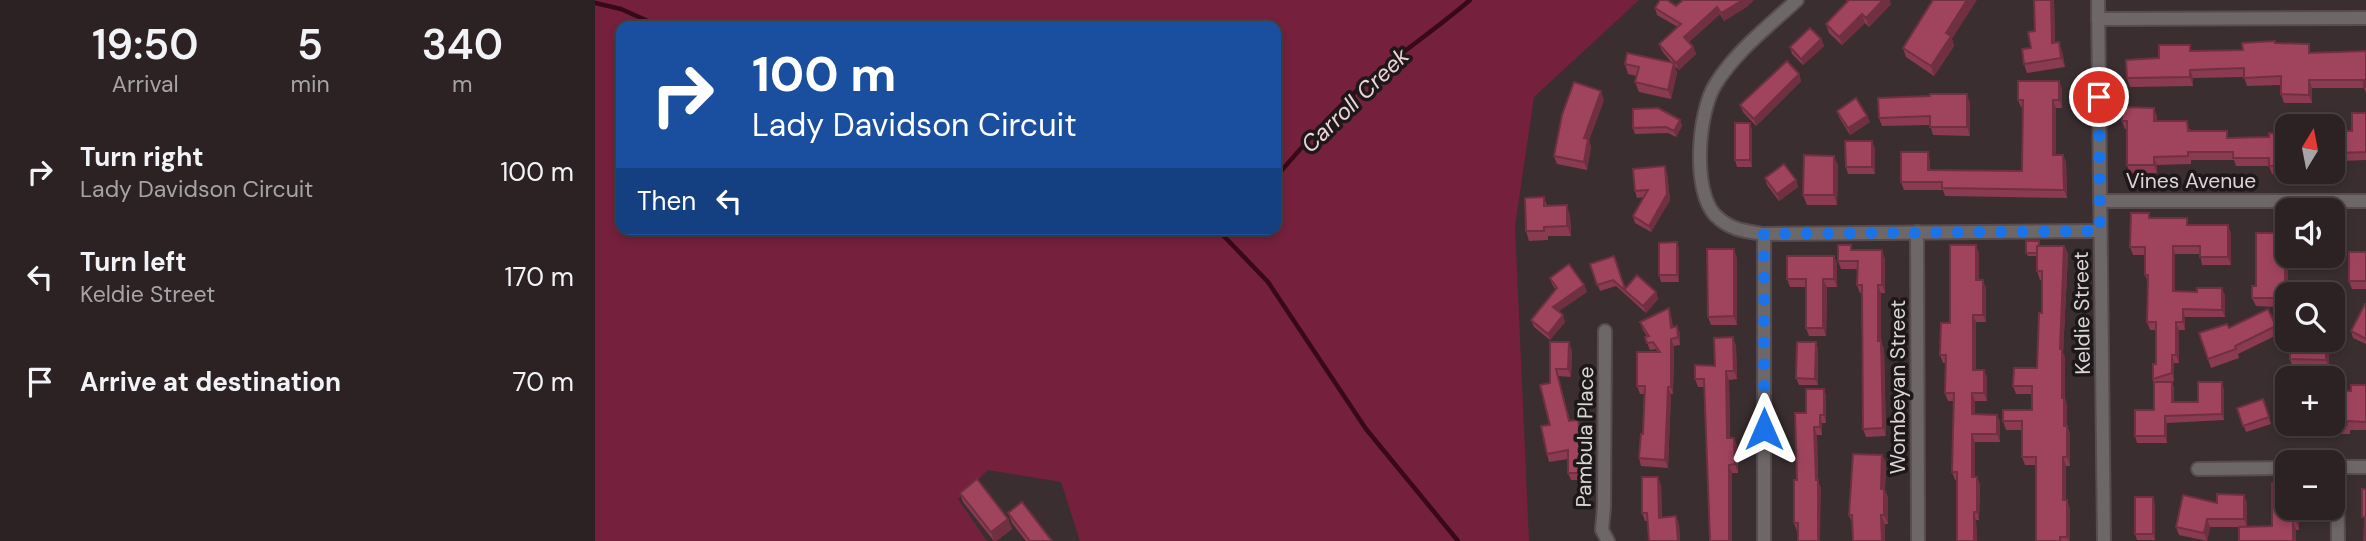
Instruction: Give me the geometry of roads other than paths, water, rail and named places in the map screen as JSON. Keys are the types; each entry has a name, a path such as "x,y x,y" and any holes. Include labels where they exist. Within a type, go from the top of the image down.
{"street":[{"path":"1797,0 1741,53 1714,87 1702,122 1704,194 1714,214 1734,230 1764,234 2100,231"},
{"name":"Keldie Street","path":"2098,0 2103,541"},
{"path":"2098,19 2366,18"},
{"name":"Vines Avenue","path":"2100,201 2366,201"},
{"name":"Wombeyan Street","path":"1917,232 1917,541"},
{"path":"1763,541 1764,234"},
{"name":"Pambula Place","path":"1605,331 1602,530 1608,541"},
{"path":"2345,467 2366,467"},
{"path":"2198,469 2275,468"},
{"path":"2337,520 2338,541"}],"waterway":[{"name":"Carroll Creek","path":"1281,171 1324,123 1363,85 1470,0"},
{"name":"Carroll Creek","path":"595,3 621,9 648,21"},
{"path":"1223,235 1268,282 1366,429 1458,541"}]}
